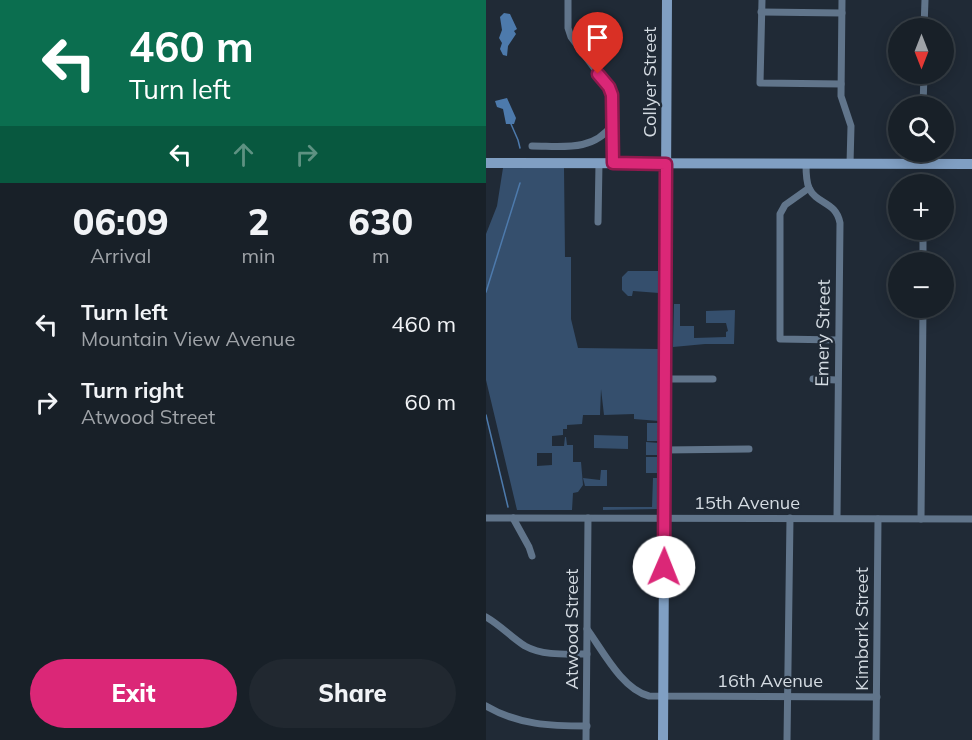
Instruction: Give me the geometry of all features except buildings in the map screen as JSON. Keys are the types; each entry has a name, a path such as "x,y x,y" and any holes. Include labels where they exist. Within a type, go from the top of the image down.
{"street":[{"path":"568,0 568,28 571,37 609,87 612,95 613,163"},
{"name":"Collyer Street","path":"663,740 667,0"},
{"path":"762,0 760,83 841,84"},
{"path":"842,0 841,96 851,126 850,164"},
{"path":"924,18 925,0"},
{"path":"761,12 842,13"},
{"path":"532,146 589,144 607,133 612,125"},
{"path":"486,163 972,164"},
{"path":"598,222 599,163"},
{"path":"806,164 809,188 785,205 780,214 780,339 837,340"},
{"name":"Emery Street","path":"809,188 818,199 834,209 840,223 837,340 837,518"},
{"path":"921,519 923,318"},
{"path":"665,379 713,379"},
{"path":"813,380 837,380"},
{"path":"665,450 749,449"},
{"name":"15th Avenue","path":"486,518 972,519"},
{"path":"513,518 532,556"},
{"name":"Atwood Street","path":"586,740 588,518"},
{"path":"787,740 790,518"},
{"name":"Kimbark Street","path":"876,740 878,519"},
{"path":"486,616 525,645 536,650 587,654"},
{"name":"16th Avenue","path":"587,629 632,688 649,696 877,697"},
{"path":"486,706 513,719 531,724 587,726"}],"shaded area":[{"path":"504,13 510,14 517,29 508,46 507,56 503,55 500,49 502,43 499,38 502,30 500,17"},
{"path":"507,98 516,118 514,124 506,124 503,109 497,107 495,101"},
{"path":"503,168 564,168 565,257 571,257 571,319 578,348 659,349 659,421 634,419 634,414 604,415 601,389 600,415 583,415 582,424 567,425 567,429 563,429 563,435 552,436 552,446 564,446 566,437 567,445 573,445 573,462 581,462 583,485 578,492 573,493 572,510 517,510 486,380 486,234 497,206","holes":["537,453 552,453 552,465 537,466"]},
{"path":"628,271 659,271 659,293 633,291 632,296 628,296 622,290 622,277"},
{"path":"674,304 680,304 680,326 694,326 694,338 726,337 728,331 726,323 706,323 706,311 735,310 734,344 673,347"},
{"path":"647,423 659,423 659,441 647,441"},
{"path":"594,435 628,436 628,449 594,448"},
{"path":"646,442 659,443 659,455 646,455"},
{"path":"646,457 658,457 658,473 646,473"},
{"path":"601,470 607,470 607,486 585,486 583,478 600,480"},
{"path":"653,478 659,478 658,509 603,510 603,507 652,507"}],"waterway":[{"path":"511,124 520,148"},
{"path":"486,292 520,183"},
{"path":"486,415 508,507"}],"route":[{"path":"598,74 609,87 612,95 613,163 666,164 664,567"}]}
